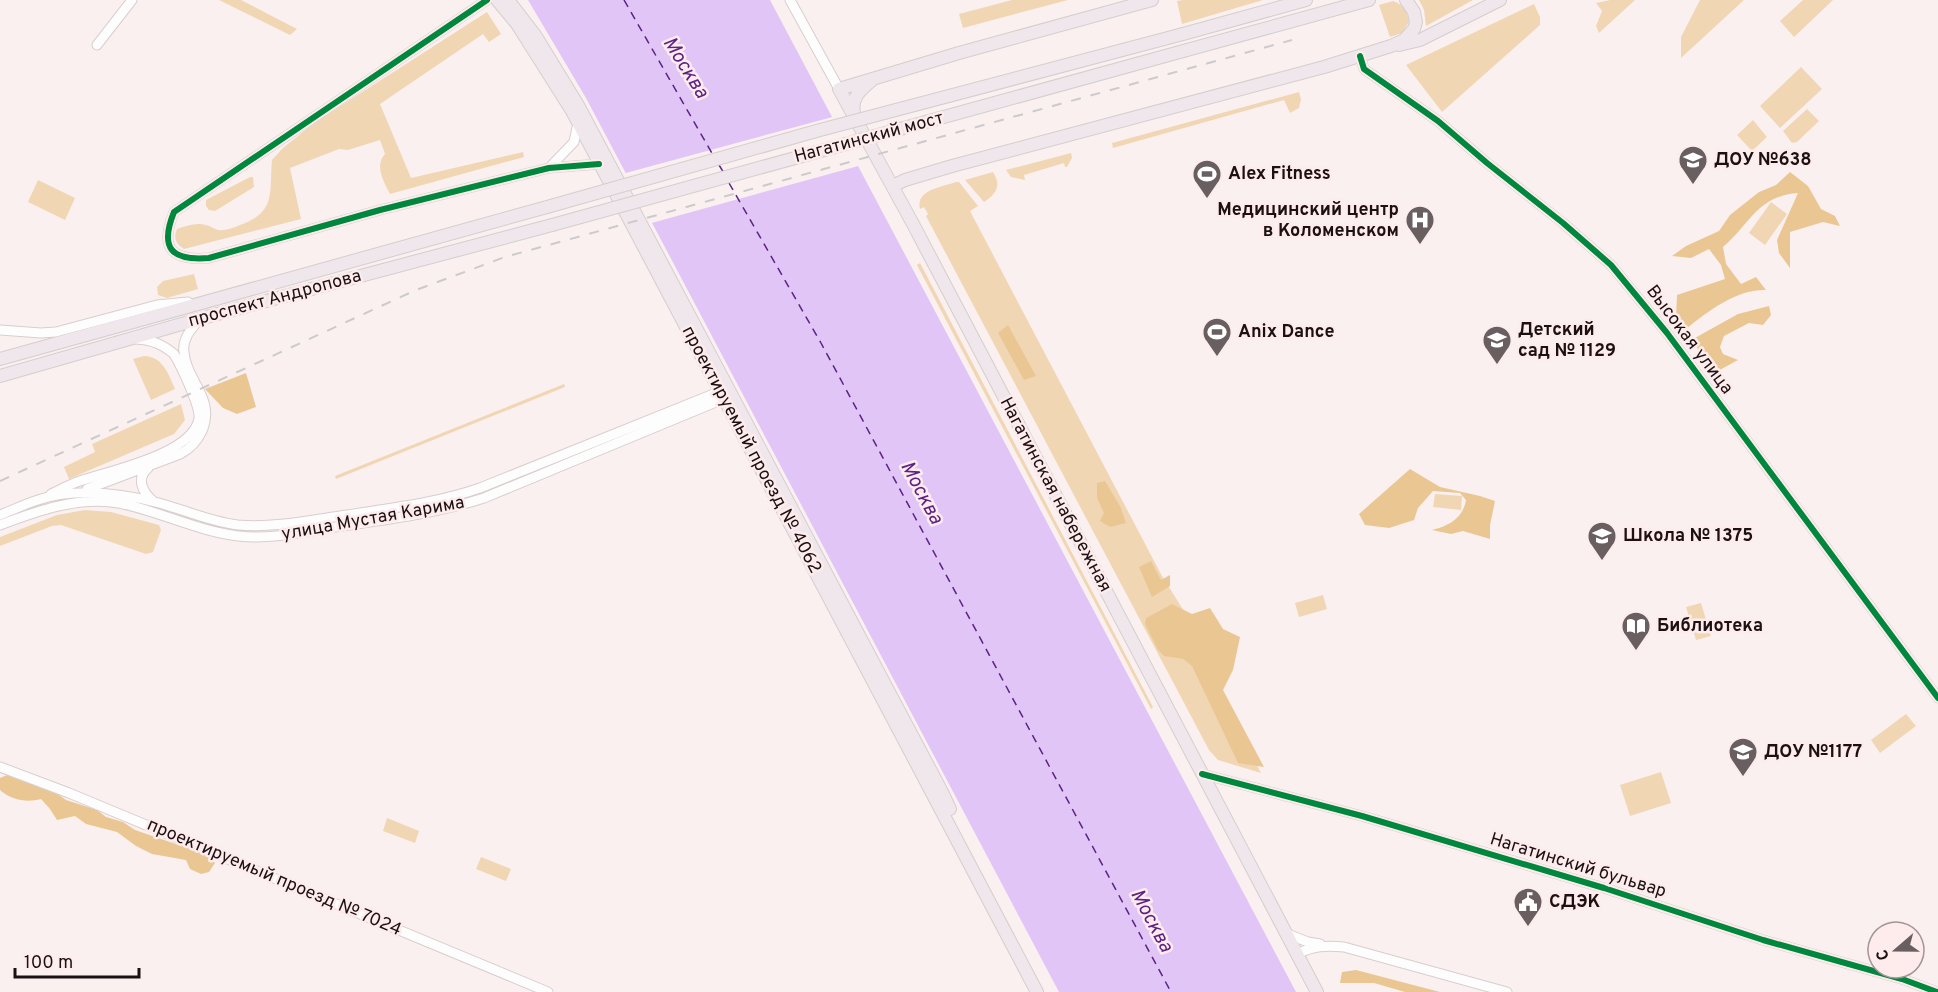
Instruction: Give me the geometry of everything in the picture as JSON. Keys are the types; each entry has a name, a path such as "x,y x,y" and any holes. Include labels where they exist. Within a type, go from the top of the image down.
{"main road":[{"name":"проектируемый проезд № 4062","path":"497,0 539,56 726,393 942,792 992,908 1037,992"},
{"name":"проектируемый проезд № 4062","path":"508,0 524,19 574,98 726,393"},
{"path":"839,89 958,53 1152,0"},
{"name":"Нагатинский мост","path":"548,207 820,130 1306,0"},
{"name":"Нагатинский мост","path":"552,225 1369,0"},
{"path":"1391,46 1404,40 1414,29 1416,22 1414,12 1406,0"},
{"path":"893,186 905,180 979,158 1087,131 1391,46 1420,40 1500,0"},
{"path":"855,117 853,106 855,97 873,79"},
{"name":"Нагатинская набережная","path":"839,89 893,186 1317,992"},
{"name":"проспект Андропова","path":"0,359 548,207"},
{"name":"проспект Андропова","path":"0,376 131,338 552,225"}],"street":[{"path":"97,45 132,0"},
{"path":"487,0 174,212 168,238 170,247 179,257 193,260 209,258 380,210 549,168 599,164"},
{"name":"Нагатинская набережная","path":"790,0 839,89"},
{"name":"Высокая улица","path":"1360,56 1364,69 1438,121 1611,265 1667,333 1938,698"},
{"path":"549,168 574,142 578,123"},
{"path":"0,330 56,332 157,305 220,299"},
{"path":"40,499 105,488 189,449 202,429 206,413 183,351 187,334 199,320"},
{"path":"0,515 80,481 113,472 179,445 192,433 199,418 199,411 174,354 151,340 131,338"},
{"name":"улица Мустая Карима","path":"0,525 35,512 82,503 116,503 208,529 251,537 294,534 424,513 484,498 726,393"},
{"name":"улица Мустая Карима","path":"105,488 226,523 261,526 423,503 480,488 726,393"},
{"path":"152,465 142,474 141,483 147,496 158,503"},
{"path":"105,488 113,472"},
{"path":"105,488 116,503"},
{"path":"35,512 72,494"},
{"name":"проектируемый проезд № 7024","path":"0,767 69,793 548,992"},
{"name":"Нагатинский бульвар","path":"1202,774 1362,816 1604,888 1763,940 1902,979 1937,992"},
{"path":"1210,791 1233,782"},
{"path":"1285,933 1308,942 1355,950 1507,992"},
{"path":"1297,954 1326,945"}],"shaded area":[{"path":"219,0 241,0 297,29 290,35"},
{"path":"1012,0 1068,0 963,28 959,14"},
{"path":"1263,0 1182,24 1177,1"},
{"path":"1419,0 1473,0 1426,26 1424,10"},
{"path":"1610,0 1635,0 1599,33 1596,26 1602,11 1596,3"},
{"path":"1700,0 1744,0 1681,58 1681,37"},
{"path":"1803,0 1833,0 1794,37 1780,21"},
{"path":"1393,1 1404,9 1409,22 1402,33 1390,37 1379,5"},
{"path":"1534,4 1540,17 1540,25 1442,112 1406,65"},
{"path":"487,12 501,34 489,42 483,34 380,104 411,178 523,152 524,157 390,194 380,169 385,154 380,140 348,150 339,149 290,168 301,219 184,249 177,243 175,235 177,229 189,225 205,225 218,230 226,230 252,220 266,207 269,200 272,160 283,148 314,123"},
{"path":"1801,67 1822,89 1780,128 1760,106"},
{"path":"1299,92 1301,99 1299,108 1290,113 1284,100 1113,148 1112,143"},
{"path":"1807,109 1819,121 1797,142 1792,143 1783,131"},
{"path":"1753,120 1767,137 1752,151 1737,135"},
{"path":"1071,153 1072,158 1067,167 1064,163 1024,175 1025,180 1011,177 1006,170"},
{"path":"993,172 997,186 992,196 984,202 965,180"},
{"path":"1790,172 1808,186 1821,209 1835,216 1840,226 1823,222 1790,232 1790,268 1779,253 1777,240 1798,193 1773,199 1756,212 1723,247 1726,264 1741,284 1756,277 1766,290 1744,293 1723,302 1686,329 1681,329 1676,318 1677,295 1725,279 1721,265 1709,249 1691,258 1672,256 1686,246 1719,231 1730,215 1759,192 1776,185"},
{"path":"253,177 254,187 215,211 209,210 206,206 206,200"},
{"path":"38,180 75,198 65,220 28,202"},
{"path":"959,182 978,206 970,211 1162,576 1204,643 1204,665 1261,773 1218,760 1209,750 926,216 928,214 924,207 920,209 922,197 926,193"},
{"path":"1771,202 1787,214 1765,245 1749,233"},
{"path":"920,263 1153,707 1151,709 917,265"},
{"path":"194,274 198,289 167,298 158,295 157,287 163,281"},
{"path":"1769,306 1771,315 1763,325 1749,323 1724,336 1720,347 1723,354 1738,360 1716,372 1693,339 1738,314"},
{"path":"1008,325 1036,376 1024,380 998,333"},
{"path":"144,356 156,359 160,363 175,389 151,400 133,359"},
{"path":"246,373 256,407 237,414 223,408 205,389"},
{"path":"564,384 565,387 336,479 335,476"},
{"path":"181,404 185,420 174,434 69,479 64,467 95,452 92,444"},
{"path":"1410,469 1440,487 1495,501 1490,525 1490,539 1463,531 1451,534 1432,530 1454,520 1462,512 1466,500 1460,493 1433,491 1418,508 1414,520 1389,528 1365,525 1359,514"},
{"path":"1105,481 1121,508 1126,523 1110,527 1100,521 1104,513 1097,498 1097,483"},
{"path":"1435,494 1462,496 1461,510 1433,507"},
{"path":"85,510 111,512 159,525 161,530 153,552 146,554 61,525 52,526 0,546 0,537 57,515"},
{"path":"1151,561 1161,580 1170,575 1170,586 1152,597 1139,567"},
{"path":"1323,595 1327,609 1299,617 1295,603"},
{"path":"1701,603 1711,636 1696,640 1686,607"},
{"path":"1172,604 1192,614 1210,608 1223,629 1240,637 1233,670 1223,690 1264,767 1238,763 1192,666 1183,659 1164,656 1158,650 1145,624 1146,618"},
{"path":"1906,714 1916,726 1880,753 1871,740"},
{"path":"1661,772 1671,803 1630,816 1620,785"},
{"path":"7,775 55,792 66,800 97,810 106,817 123,822 135,830 208,855 215,863 209,872 201,874 190,869 186,860 152,854 117,832 86,824 75,816 57,820 41,799 19,800 0,790 0,778"},
{"path":"387,818 419,831 415,843 383,831"},
{"path":"481,857 511,869 506,881 476,869"},
{"path":"1356,970 1440,992 1405,992 1374,983 1340,983 1342,972"}],"water":[{"name":"Москва","path":"528,0 770,0 1296,992 1059,992 586,98"}],"pier":[{"path":"836,116 862,165 648,224 622,174"}],"ferry route":[{"path":"624,0 713,155"},
{"path":"719,165 724,173"},
{"path":"729,183 821,343 1171,992"}],"railway":[{"path":"0,481 416,290 505,257 1292,40"}],"cycle path":[{"path":"487,0 174,212 168,235 172,250 186,257 209,258 380,210 549,168 599,164"},
{"path":"1360,56 1364,69 1438,121 1611,265 1667,333 1938,698"},
{"path":"1202,774 1362,816 1604,888 1763,940 1902,979 1937,992"}],"place":[{"name":"ДОУ №638","path":"1693,186"},
{"name":"Alex Fitness","path":"1207,200"},
{"name":"Медицинский центр в Коломенском","path":"1420,246"},
{"name":"Anix Dance","path":"1217,358"},
{"name":"Детский сад № 1129","path":"1497,366"},
{"name":"Школа № 1375","path":"1602,562"},
{"name":"Библиотека","path":"1636,652"},
{"name":"ДОУ №1177","path":"1743,778"},
{"name":"СДЭК","path":"1528,928"}]}
